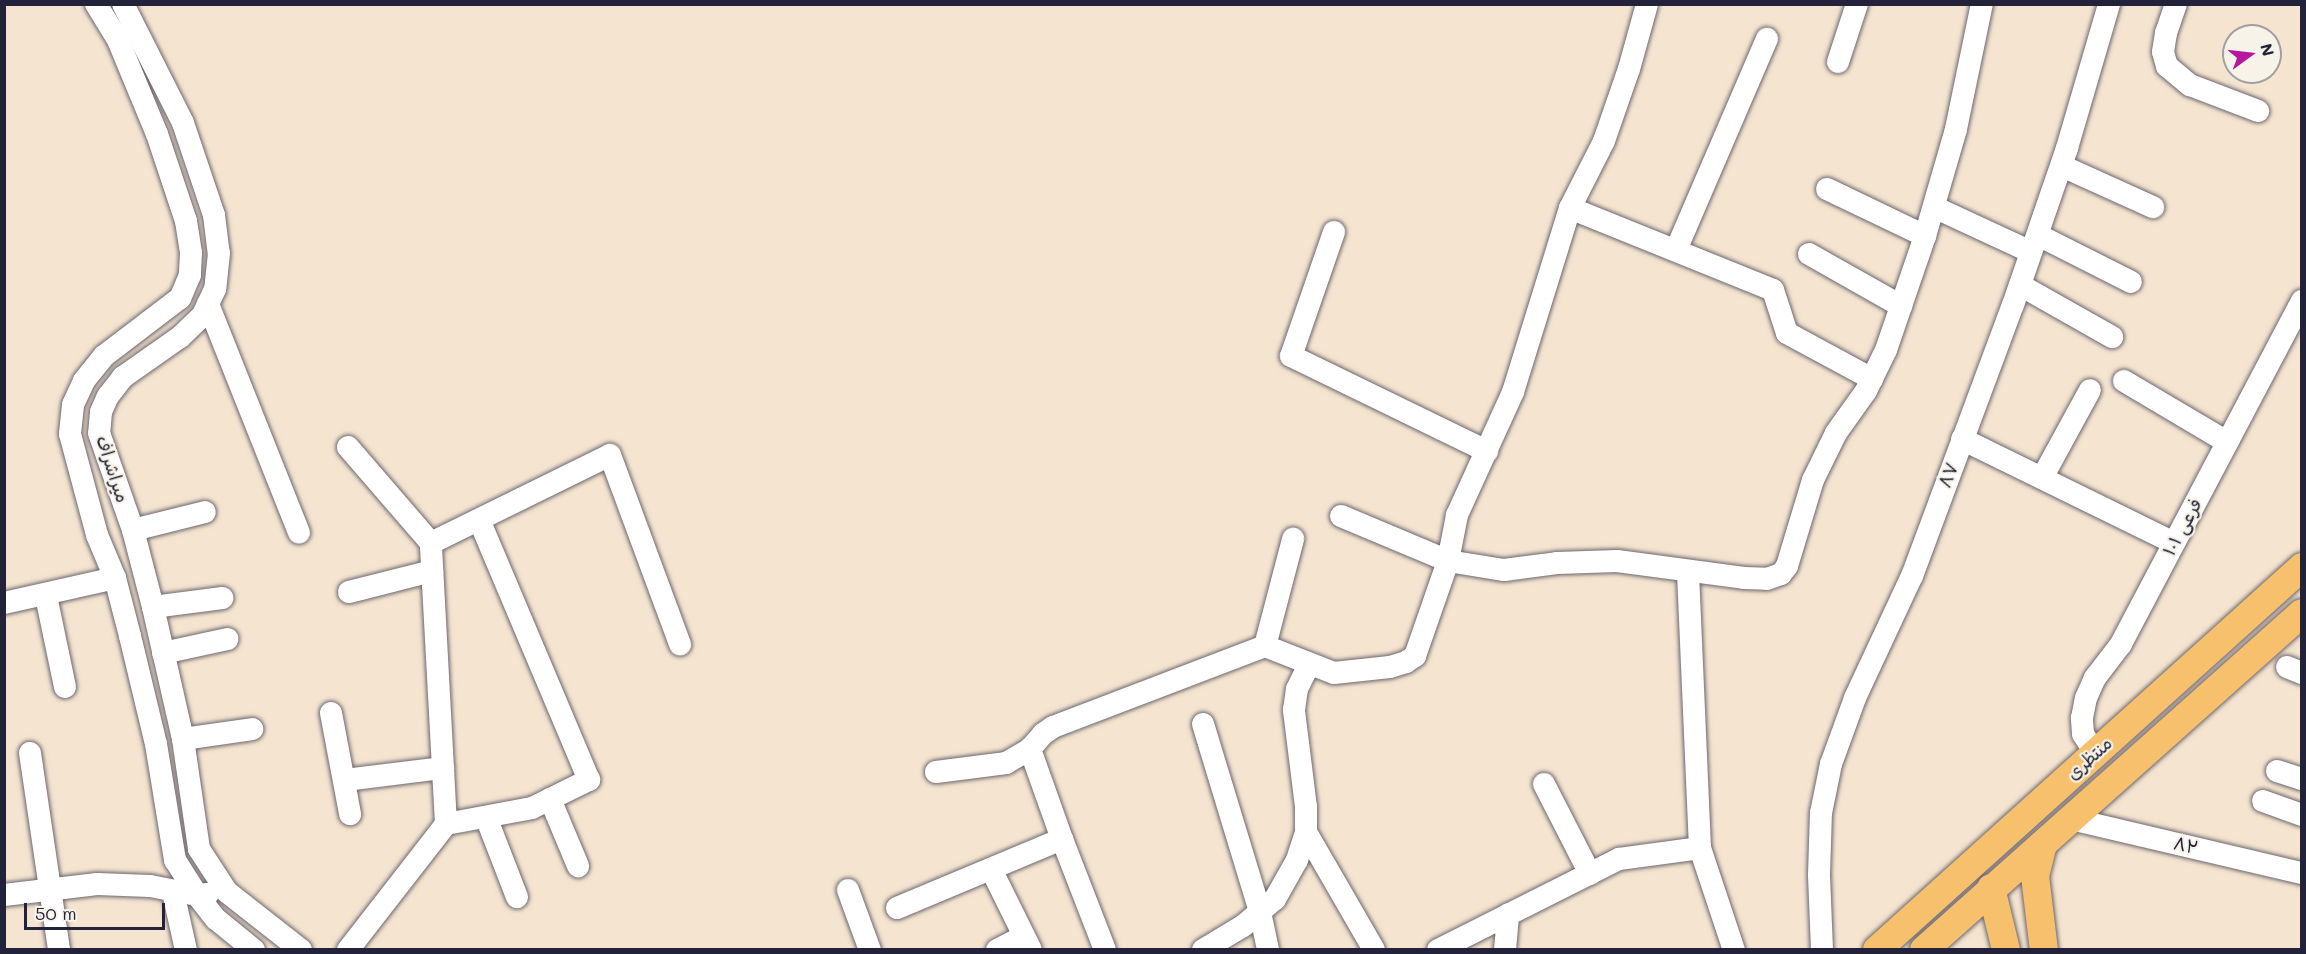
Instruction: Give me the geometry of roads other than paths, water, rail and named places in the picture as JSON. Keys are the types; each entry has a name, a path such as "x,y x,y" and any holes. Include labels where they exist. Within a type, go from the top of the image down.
{"main road":[{"name":"منتظری","path":"1877,950 2301,567"},
{"name":"منتظری","path":"1924,950 2301,612"},
{"path":"2043,844 2035,876 2044,950"},
{"path":"1991,888 2006,950"}],"street":[{"name":"میراشراف","path":"96,4 118,40 156,134 186,221 191,253 190,275 180,298 104,356 84,381 73,405 70,434 97,535 115,578 130,636 156,744 175,860 197,895 225,928 254,950"},
{"name":"میراشراف","path":"123,4 183,123 214,215 219,253 215,289 203,315 180,337 123,376 108,396 101,412 99,433 133,530 153,607 183,740 199,849 227,892 301,950"},
{"path":"936,772 1006,763 1030,749 1043,734 1053,727 1265,646 1334,673 1406,662 1415,656 1448,561 1457,515 1513,392 1570,208 1604,141 1629,69 1647,4"},
{"path":"1839,62 1857,4"},
{"path":"1341,516 1448,561 1504,570 1557,563 1617,561 1744,578 1767,579 1781,574 1787,566 1814,480 1836,433 1872,379 1886,350 1926,236 1956,129 1982,4"},
{"name":"۸۷","path":"1822,950 1819,874 1821,813 1831,764 1855,698 1912,576 2035,244 2062,166 2109,4"},
{"path":"2176,4 2166,33 2163,52 2167,66 2190,85 2258,111"},
{"path":"1676,250 1767,39"},
{"path":"2062,166 2153,207"},
{"path":"1827,189 1926,236"},
{"path":"1934,207 2131,282"},
{"path":"1570,208 1773,290 1786,333 1872,379"},
{"path":"1334,232 1291,356 1486,451"},
{"path":"1809,254 1901,306"},
{"path":"2020,285 2112,337"},
{"name":"فرعی ۱۰۱","path":"2095,753 2083,734 2082,718 2085,698 2095,678 2121,644 2301,301"},
{"path":"208,304 299,533"},
{"path":"2124,381 2227,442"},
{"path":"2042,478 2090,390"},
{"path":"1962,439 2174,543"},
{"path":"348,447 431,543 446,824 348,950"},
{"path":"431,543 610,455 680,644"},
{"path":"133,530 205,512"},
{"path":"446,824 532,808 589,780 479,520"},
{"path":"1265,646 1293,539"},
{"path":"349,592 432,571"},
{"path":"1688,571 1700,848 1734,950"},
{"path":"4,603 46,596 115,578"},
{"path":"46,596 65,687"},
{"path":"153,607 222,598"},
{"path":"130,636 158,630"},
{"path":"163,653 228,639"},
{"path":"1203,950 1243,926 1275,898 1297,860 1306,832 1306,807 1294,710 1297,689 1309,664"},
{"path":"331,713 350,814"},
{"path":"1203,724 1260,912 1268,950"},
{"path":"183,740 252,729"},
{"path":"1030,749 1105,950"},
{"path":"30,753 59,950"},
{"path":"345,780 443,768"},
{"path":"2277,771 2301,779"},
{"path":"1544,784 1590,874"},
{"path":"550,799 578,866"},
{"path":"2263,801 2301,815"},
{"path":"486,817 517,897"},
{"name":"۸۲","path":"2071,819 2301,873"},
{"path":"1306,832 1374,950"},
{"path":"897,908 1062,839"},
{"path":"1438,950 1619,859 1700,848"},
{"path":"991,869 1027,943 997,950"},
{"path":"4,895 97,884 150,886 197,895 227,892"},
{"path":"848,890 870,950"},
{"path":"173,892 186,950"},
{"path":"1505,950 1508,914"}]}
